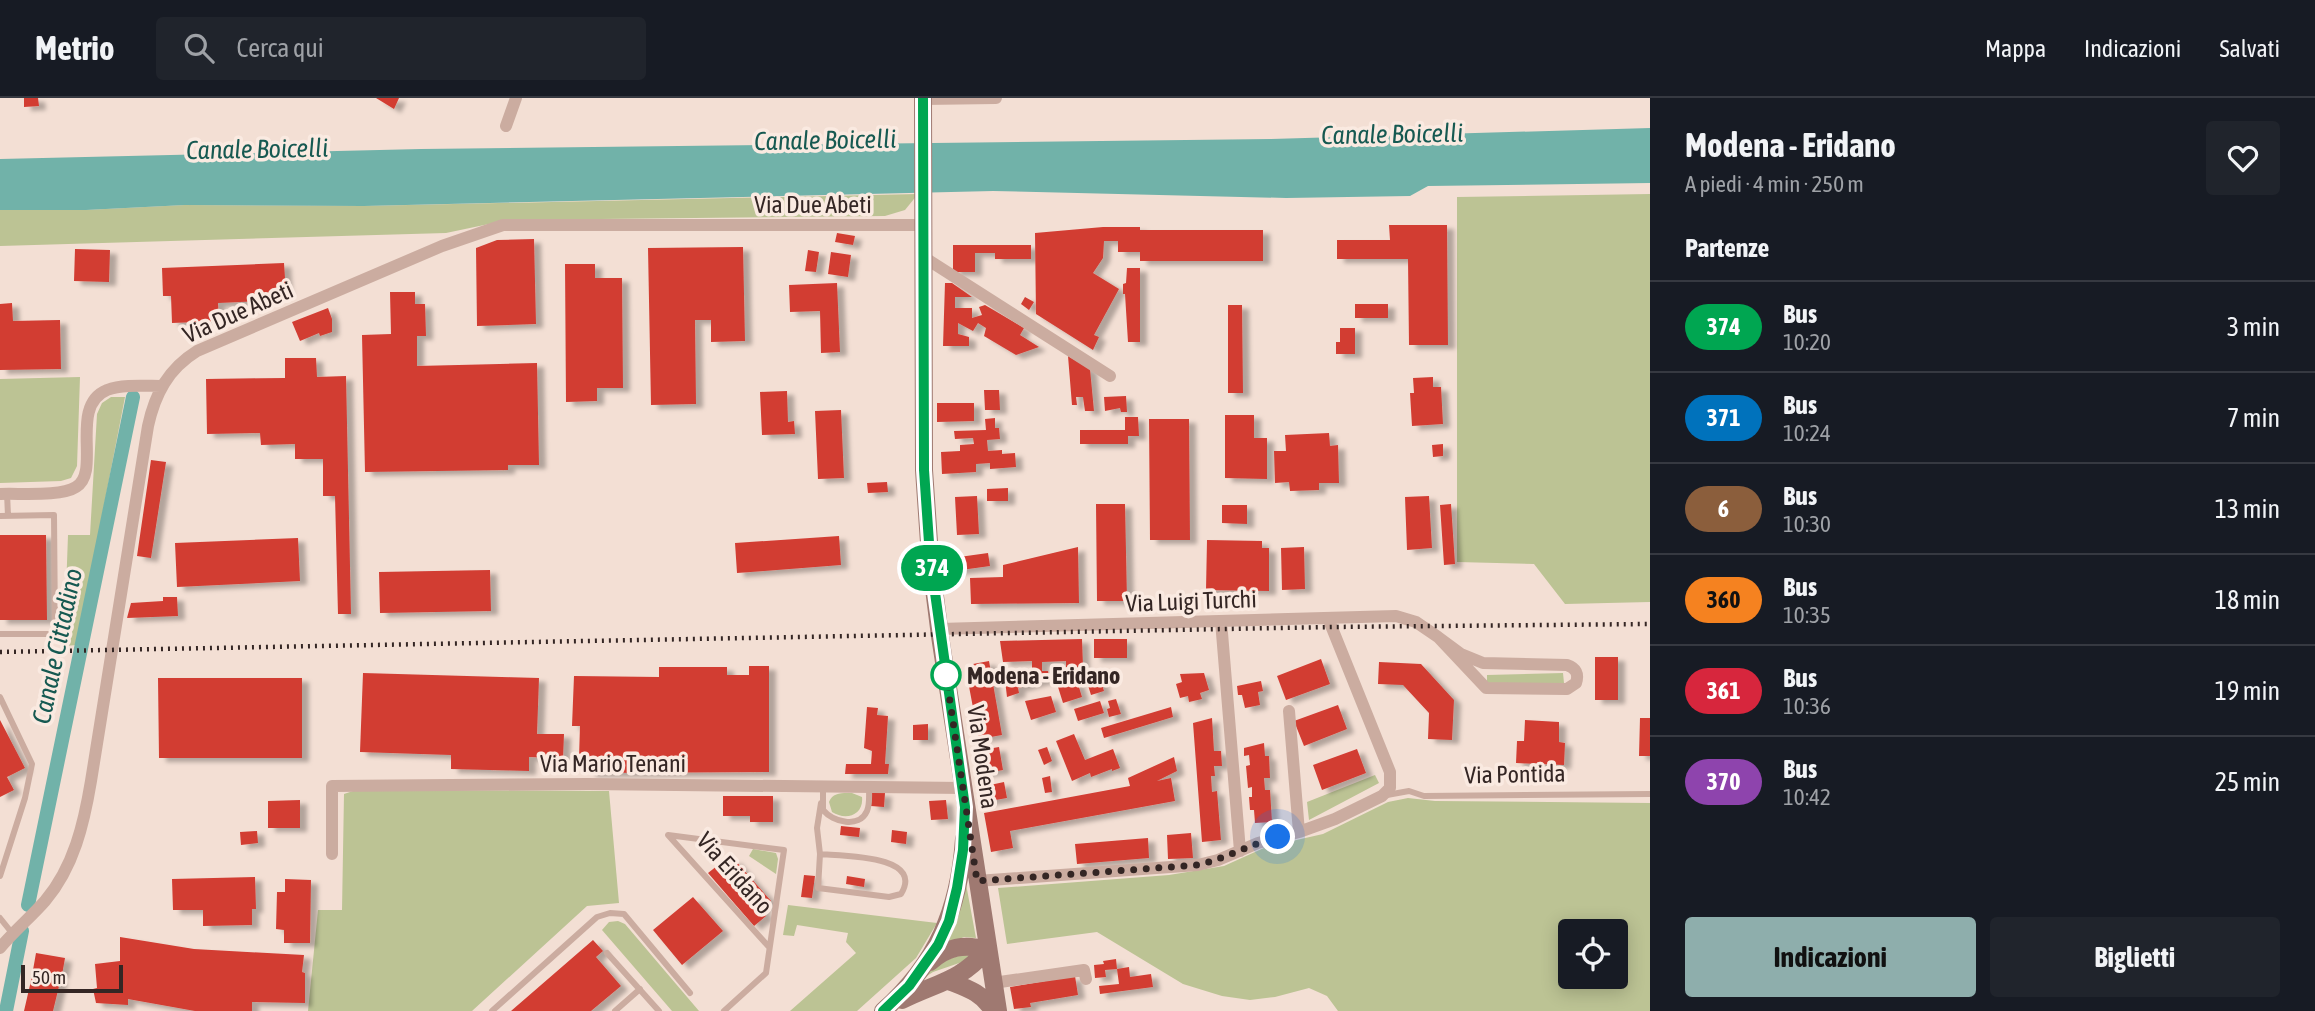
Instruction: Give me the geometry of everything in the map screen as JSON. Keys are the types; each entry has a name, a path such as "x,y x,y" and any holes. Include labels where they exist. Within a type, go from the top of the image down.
{"main road":[{"name":"Via Modena","path":"923,99 924,470 930,557 996,1011"},
{"path":"924,968 949,921 957,888 965,807"},
{"path":"956,946 987,950 975,964 949,981 931,985 885,1009 942,952 956,946"},
{"path":"949,981 971,989 988,1001 996,1011"}],"street":[{"path":"506,126 516,98"},
{"path":"923,99 996,98"},
{"name":"Via Due Abeti","path":"0,948 46,900 60,880 81,830 148,426 162,386 175,366 197,351 442,246 503,225 925,226"},
{"path":"925,258 1110,376"},
{"path":"3,494 61,491 76,487 81,483 85,471 88,413 93,401 111,389 162,386"},
{"path":"1328,618 1387,762 1390,788 1381,796"},
{"name":"Via Luigi Turchi","path":"940,629 1408,618 1438,637 1461,654 1483,663 1567,665 1576,671 1578,677 1576,683 1567,689 1486,688 1438,637"},
{"path":"1221,621 1240,851"},
{"path":"1289,711 1299,832"},
{"name":"Via Mario Tenani","path":"332,854 332,786 588,784 963,788"},
{"name":"Via Pontida","path":"977,881 1198,865 1258,842 1299,832 1335,819 1381,796"},
{"path":"993,983 1084,970 1086,979"}],"lane":[{"path":"0,634 55,634 54,515 4,516 3,494"},
{"path":"0,697 32,764 0,876"},
{"path":"820,854 888,862 901,869 904,889 901,894 889,897 818,888 820,854 817,828 823,786"},
{"path":"821,803 831,819 856,821 868,808 869,787"},
{"name":"Via Pontida","path":"1381,796 1409,791 1424,796 1650,794"},
{"name":"Via Eridano","path":"724,1011 766,973 784,850 668,835 769,947"},
{"path":"492,1011 597,917 610,912 624,914 690,993"},
{"path":"0,918 12,933"},
{"path":"607,953 659,1011"},
{"path":"615,1011 640,989"}],"green space":[{"path":"918,194 905,210 885,216 508,220 446,233 0,246 0,210 86,210 185,205 364,206"},
{"path":"1650,194 1650,602 1565,604 1534,564 1457,562 1457,197"},
{"path":"80,377 77,466 71,478 61,481 0,483 0,379"},
{"path":"111,397 125,397 77,645 64,646 68,535 90,535 97,414 102,403"},
{"path":"1563,673 1564,683 1487,685 1487,675"},
{"path":"1375,775 1379,783 1309,820 1307,802"},
{"path":"356,790 609,791 619,903 587,906 472,1011 308,1011 318,910 342,910 344,794"},
{"path":"852,793 862,797 857,812 843,816 832,812 829,802 833,796"},
{"path":"1408,798 1435,801 1650,803 1650,1011 1338,1011 1327,996 1309,988 1250,1000 1222,996 1183,984 1097,932 1007,944 998,888 1169,875 1224,866 1266,847 1323,834 1388,802"},
{"path":"753,849 776,853 776,874 749,856"},
{"path":"964,873 976,938 964,937 945,944"},
{"path":"788,905 937,923 916,958 857,1011 790,1011 856,953 846,942 848,933 797,925 794,936 783,935"},
{"path":"618,921 625,924 699,1011 672,1011 602,930 609,922"},
{"path":"965,954 968,960 933,972 919,981 940,964"}],"water":[{"path":"1650,128 1650,183 1428,186 1410,196 1286,198 993,191 364,206 185,205 86,210 0,210 0,159 421,149 1271,139"}],"building":[{"path":"24,98 38,98 39,106 24,107"},
{"path":"376,98 399,98 394,109"},
{"path":"1389,225 1447,225 1448,345 1409,345 1408,259 1337,259 1337,240 1390,240"},
{"path":"1103,227 1140,227 1140,230 1263,230 1263,261 1140,261 1140,252 1118,252 1118,241 1104,241 1103,258 1093,273 1119,289 1094,335 1099,337 1093,350 1036,314 1035,233"},
{"path":"837,233 855,236 853,245 835,242"},
{"path":"534,239 536,324 477,326 476,248 497,240"},
{"path":"953,245 1031,245 1031,259 995,259 995,253 975,253 975,272 953,272"},
{"path":"743,247 745,341 711,342 711,320 695,320 696,404 651,405 648,248"},
{"path":"75,249 110,250 109,282 74,281"},
{"path":"808,250 819,252 816,272 805,271"},
{"path":"831,252 851,255 848,277 828,274"},
{"path":"284,263 286,293 261,294 261,301 218,303 219,321 172,323 171,296 163,296 162,268"},
{"path":"565,264 595,264 595,278 622,278 623,388 597,388 597,401 566,402"},
{"path":"1127,268 1140,268 1140,342 1128,342 1123,294"},
{"path":"837,283 840,352 821,353 820,311 790,312 789,285"},
{"path":"945,283 952,283 972,297 955,297 955,308 972,308 972,318 982,315 979,307 985,305 1024,328 1020,335 1039,347 1016,355 984,336 986,328 978,323 973,331 958,323 958,334 969,337 969,346 943,346"},
{"path":"390,292 415,292 415,304 425,304 426,336 417,336 417,366 537,363 539,465 508,465 508,470 365,472 362,335 391,334"},
{"path":"1025,297 1034,302 1029,310 1021,304"},
{"path":"12,303 13,321 60,320 61,369 0,370 0,304"},
{"path":"1355,304 1388,304 1388,318 1355,318"},
{"path":"1228,305 1242,305 1243,393 1228,393"},
{"path":"328,308 332,319 332,332 320,336 319,333 300,341 292,322"},
{"path":"1340,328 1355,328 1355,354 1336,354 1336,342 1340,342"},
{"path":"1068,356 1090,369 1094,411 1085,411 1083,397 1076,397 1077,405 1072,405"},
{"path":"285,358 316,358 317,377 346,376 351,614 338,614 335,496 323,496 323,459 295,459 295,444 261,445 260,433 207,434 206,379 285,378"},
{"path":"1433,377 1433,387 1441,387 1443,424 1412,426 1410,393 1414,393 1413,378"},
{"path":"984,390 999,390 1000,410 985,410"},
{"path":"787,391 788,422 794,421 795,434 762,435 760,392"},
{"path":"1126,396 1127,412 1121,412 1120,408 1105,411 1104,397"},
{"path":"937,403 974,403 974,421 937,422"},
{"path":"841,410 844,478 818,479 815,411"},
{"path":"1225,415 1254,415 1254,438 1267,438 1267,479 1225,478"},
{"path":"1125,417 1138,417 1139,436 1128,436 1128,444 1080,444 1080,430 1125,430"},
{"path":"995,418 995,428 999,428 1000,439 987,440 988,451 1015,453 1016,467 990,469 990,463 976,464 976,472 942,474 941,452 960,451 960,445 974,444 973,438 955,439 954,431 986,430 985,419"},
{"path":"1149,419 1189,419 1190,540 1150,540"},
{"path":"1329,433 1330,446 1338,445 1339,483 1319,483 1319,490 1290,491 1289,482 1275,483 1274,451 1286,451 1285,435"},
{"path":"1443,444 1443,456 1433,457 1432,445"},
{"path":"151,460 166,462 151,558 137,556"},
{"path":"887,482 888,492 868,493 867,483"},
{"path":"1008,488 1008,501 987,501 987,489"},
{"path":"977,496 979,534 957,535 955,497"},
{"path":"1429,496 1432,548 1407,550 1405,497"},
{"path":"1096,504 1125,504 1127,601 1097,601"},
{"path":"1451,504 1455,564 1444,565 1440,505"},
{"path":"1222,505 1247,505 1247,524 1222,523"},
{"path":"0,535 46,535 47,620 0,620"},
{"path":"839,536 841,565 737,573 735,543"},
{"path":"298,538 300,581 177,587 175,543"},
{"path":"1207,540 1262,541 1262,548 1269,548 1269,591 1206,590"},
{"path":"1078,547 1079,603 971,604 970,578 1003,577 1003,565"},
{"path":"1304,547 1305,589 1282,590 1281,548"},
{"path":"988,553 990,566 954,571 952,558"},
{"path":"490,570 491,611 380,613 379,572"},
{"path":"163,597 177,597 178,616 127,618 131,603 163,601"},
{"path":"1082,639 1083,667 1066,667 1066,661 1042,662 1042,671 1048,671 1049,679 1018,688 1019,693 1007,697 1005,680 1032,671 1032,661 1003,662 1000,641"},
{"path":"1094,639 1127,639 1127,658 1094,658"},
{"path":"1595,657 1618,657 1618,700 1595,700"},
{"path":"1321,659 1330,684 1286,700 1277,676"},
{"path":"989,661 1002,735 979,739 967,676 975,674 973,664"},
{"path":"1379,662 1421,664 1454,700 1452,740 1428,739 1429,713 1403,685 1378,684"},
{"path":"749,666 769,666 769,772 589,773 589,759 579,758 580,726 572,726 574,676 659,677 659,667 727,667 727,675 749,675"},
{"path":"363,673 539,678 537,734 564,734 563,758 529,757 529,771 451,769 451,755 360,752"},
{"path":"1204,673 1209,690 1200,693 1202,699 1189,702 1188,696 1180,698 1176,684 1182,682 1180,674"},
{"path":"1099,675 1104,691 1091,695 1086,679"},
{"path":"158,678 302,678 302,758 159,758"},
{"path":"1077,681 1082,697 1063,703 1058,687"},
{"path":"1261,681 1263,691 1258,692 1260,705 1245,708 1242,695 1238,695 1237,686"},
{"path":"1051,696 1056,712 1031,720 1025,701"},
{"path":"1116,699 1121,714 1109,717 1108,701"},
{"path":"1100,701 1104,713 1078,721 1074,709"},
{"path":"1338,705 1347,729 1304,746 1294,721"},
{"path":"867,707 878,708 877,715 888,716 885,764 889,764 888,774 845,774 846,764 871,764 872,751 864,748"},
{"path":"1171,707 1173,717 1104,738 1101,728"},
{"path":"1212,718 1214,751 1221,751 1222,766 1214,766 1215,776 1211,776 1212,792 1217,791 1221,840 1202,842 1193,723"},
{"path":"1640,718 1650,718 1650,756 1639,756"},
{"path":"0,720 25,768 7,777 14,790 0,797"},
{"path":"1525,720 1559,722 1559,742 1565,743 1564,765 1516,763 1517,741 1524,741"},
{"path":"928,724 928,740 913,740 913,725"},
{"path":"1074,734 1085,760 1113,749 1120,768 1091,777 1090,773 1072,781 1056,741"},
{"path":"1264,743 1265,756 1269,756 1270,778 1264,778 1265,790 1270,790 1272,822 1255,823 1254,810 1250,810 1249,797 1252,797 1252,787 1248,788 1246,766 1250,765 1249,755 1244,756 1244,748"},
{"path":"999,747 1003,770 980,774 976,751"},
{"path":"1047,747 1052,761 1044,765 1038,750"},
{"path":"1357,749 1366,773 1322,790 1313,765"},
{"path":"1174,757 1177,771 1157,781 1171,778 1175,801 1010,831 1013,848 991,852 984,813 1130,786 1128,778"},
{"path":"1050,776 1052,792 1045,793 1042,778"},
{"path":"1004,782 1007,798 984,802 981,787"},
{"path":"872,792 885,793 884,807 871,806"},
{"path":"723,796 773,796 773,822 750,822 750,816 723,816"},
{"path":"300,800 300,828 268,828 268,801"},
{"path":"946,800 948,819 931,820 929,801"},
{"path":"841,826 860,828 859,837 840,835"},
{"path":"892,830 907,832 906,844 891,842"},
{"path":"257,831 258,843 241,845 240,832"},
{"path":"1191,833 1193,858 1168,859 1167,835"},
{"path":"1148,838 1149,858 1077,864 1075,844"},
{"path":"734,859 771,901 762,909 766,916 754,926 708,873 722,862 725,866"},
{"path":"804,875 815,876 812,898 801,897"},
{"path":"847,876 865,879 864,887 846,884"},
{"path":"255,877 256,909 252,909 252,925 203,926 203,910 173,910 172,879"},
{"path":"285,879 311,880 310,943 284,943 284,930 276,929 277,892 285,892"},
{"path":"693,897 723,931 682,965 653,930"},
{"path":"120,937 194,949 304,955 302,972 305,973 305,1003 252,1002 252,1011 195,1011 128,999 128,1005 96,1003 93,989 97,988 95,964 120,961"},
{"path":"593,940 603,951 596,957 621,986 591,1011 511,1011"},
{"path":"36,953 65,958 62,975 33,970"},
{"path":"1116,959 1117,969 1105,970 1106,977 1095,978 1094,965"},
{"path":"1129,967 1130,977 1151,974 1153,987 1100,994 1099,986 1119,984 1117,969"},
{"path":"33,972 61,978 53,1011 24,1011"},
{"path":"1075,976 1078,995 1030,1003 1031,1007 1014,1009 1010,987"}],"waterway":[{"name":"Canale Cittadino","path":"28,905 133,397"},
{"name":"Canale Cittadino","path":"6,1011 22,931"}],"railway":[{"path":"0,652 1332,627 1650,624"}],"bus line":[{"name":"374","path":"883,1011 924,968 949,921 963,850 965,807 930,557 924,470 923,98"}],"place":[{"name":"Modena - Eridano","path":"946,675"}],"route":[{"path":"946,675 977,881 1198,865 1278,837"}],"water label":[{"name":"Canale Boicelli","path":"1392,134"},
{"name":"Canale Boicelli","path":"825,140"},
{"name":"Canale Boicelli","path":"257,149"}]}
